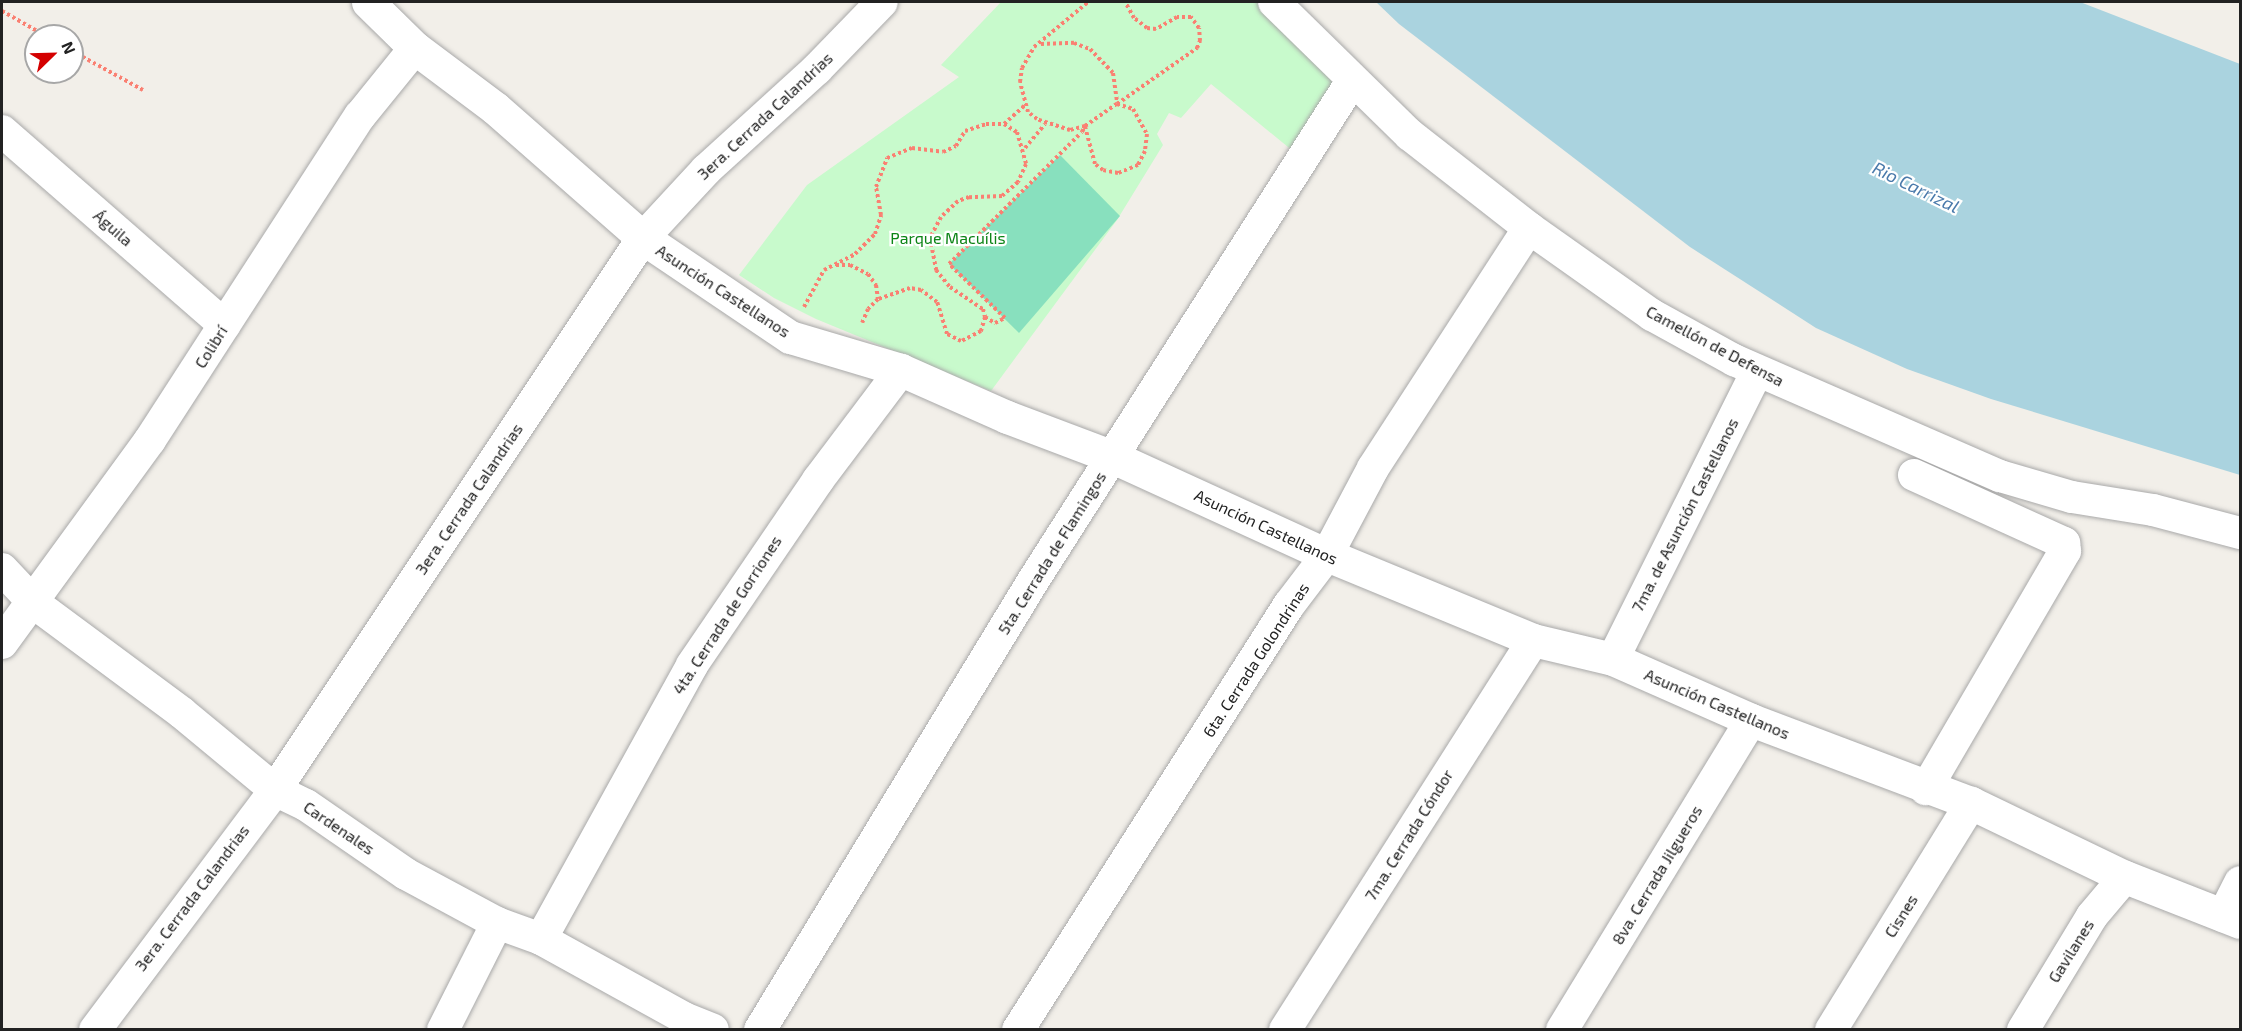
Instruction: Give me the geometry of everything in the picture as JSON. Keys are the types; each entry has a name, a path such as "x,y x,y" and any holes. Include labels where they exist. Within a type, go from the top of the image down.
{"street":[{"name":"Asunción Castellanos","path":"368,2 416,48 495,108 643,238 790,337 852,352 901,370 1007,417 1113,457 1327,555 1533,640 1613,659 1751,720 1926,789 1971,803 2125,877 2232,919"},
{"name":"3era. Cerrada Calandrias","path":"95,1029 275,789 643,238 706,170 817,69 882,2"},
{"name":"Camellón de Defensa","path":"1274,2 1352,81 1410,135 1529,228 1652,315 1757,371 2000,476 2072,496 2153,510 2241,533"},
{"name":"Colibrí","path":"2,643 34,603 150,440 360,116 416,48"},
{"name":"5ta. Cerrada de Flamingos","path":"760,1029 1033,581 1352,81"},
{"name":"Águila","path":"2,130 224,325"},
{"name":"6ta. Cerrada Golondrinas","path":"1018,1029 1289,605 1327,555 1373,468 1529,228"},
{"name":"4ta. Cerrada de Gorriones","path":"541,939 692,665 818,480 901,370"},
{"name":"7ma. de Asunción Castellanos","path":"1613,659 1757,371"},
{"path":"1914,475 2064,543 2065,551 1926,789"},
{"name":"Cardenales","path":"2,569 34,603 182,713 275,789 306,805 406,874 497,923 541,939 680,1024 713,1029"},
{"name":"7ma. Cerrada Cóndor","path":"1285,1029 1533,640"},
{"name":"8va. Cerrada Jilgueros","path":"1562,1029 1751,720"},
{"name":"Cisnes","path":"1831,1029 1971,803"},
{"name":"Gavilanes","path":"2023,1029 2092,916 2125,877"},
{"path":"2232,919 2241,882"},
{"path":"443,1029 497,923"}],"path":[{"path":"1085,126 1070,130 1045,124 1028,112 1020,75 1029,54 1088,2"},
{"path":"790,337 813,288 831,265 855,254 879,225 876,187 887,158 912,148 943,152 956,146 965,131 986,124 1004,124 1017,132 1024,148 1025,172 1010,190 992,198 969,197 958,201 941,217 930,238 936,270 950,287 978,303 986,317 995,323 1005,318 949,264 1085,126 1197,48 1200,41 1199,28 1191,17 1177,17 1156,29 1147,28 1134,18 1125,2"},
{"path":"2,11 24,24"},
{"path":"1040,44 1074,43 1090,49 1113,74 1117,104"},
{"path":"84,58 143,90"},
{"path":"1085,126 1095,164 1111,172 1132,169 1145,151 1147,134 1133,108 1117,104"},
{"path":"1004,124 1025,105"},
{"path":"1024,148 1045,124"},
{"path":"831,265 850,265 868,274 876,285 878,299"},
{"path":"852,352 868,309 878,299 899,290 921,290 941,308 947,334 961,341 975,337 986,317"}],"green space":[{"name":"Parque Macuílis","path":"1001,2 1258,2 1345,82 1299,156 1211,84 1181,118 1169,113 1157,134 1163,145 1117,220 991,391 816,319 774,298 739,275 807,185 959,77 941,65"},
{"path":"1060,155 1120,216 1019,333 949,264"}],"water":[{"name":"Rio Carrizal","path":"1376,2 2080,2 2240,64 2240,475 1991,399 1907,369 1816,328 1690,247 1399,24"}]}
